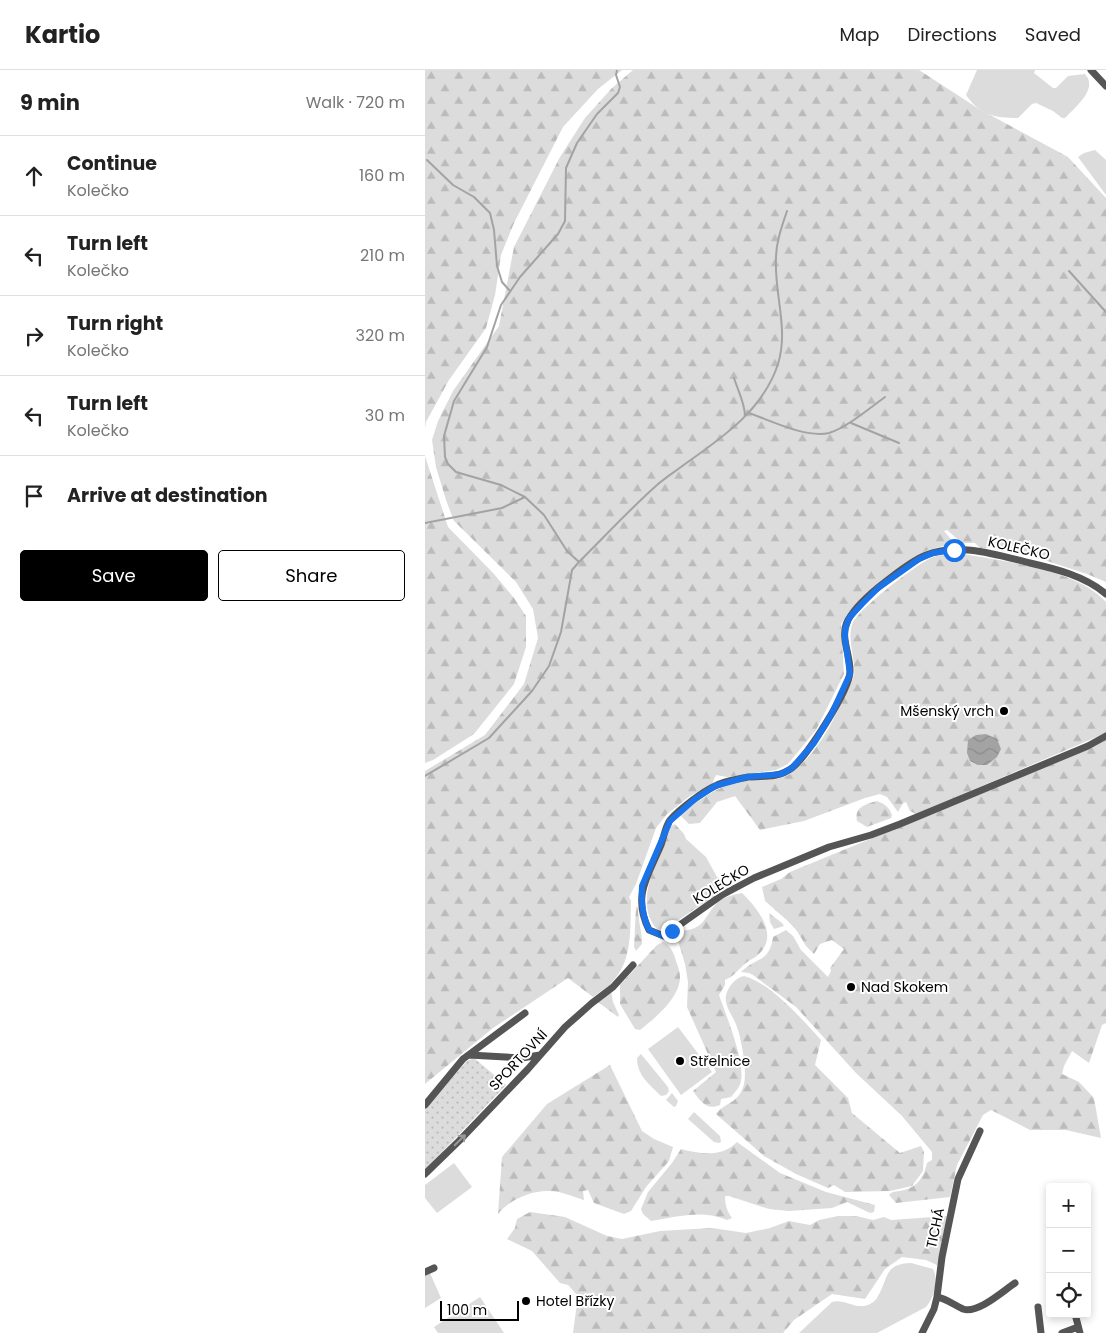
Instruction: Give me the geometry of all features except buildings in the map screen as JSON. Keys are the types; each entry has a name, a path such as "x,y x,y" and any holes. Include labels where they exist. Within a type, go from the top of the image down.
{"street":[{"path":"1091,70 1106,86"},
{"name":"KOLEČKO","path":"1106,594 1068,572 979,551 954,550 933,553 901,570 878,588 849,618 845,630 845,639 850,674 831,715 814,743 792,768 781,774 747,777 715,786 695,799 670,821 642,886 642,906 645,923 649,930 663,936 722,895 749,880 829,847 871,835 900,824 1088,746 1106,736"},
{"name":"SPORTOVNÍ","path":"425,1174 459,1141 565,1028 613,987 633,965"},
{"path":"425,1105 463,1059 525,1014"},
{"path":"469,1055 522,1058 540,1054"},
{"name":"TICHÁ","path":"922,1333 937,1297 942,1258 958,1179 981,1131"},
{"path":"425,1272 433,1268"},
{"path":"937,1297 962,1308 972,1310 1015,1283"},
{"path":"1039,1307 1041,1333"},
{"path":"1062,1333 1079,1330"}],"green space":[{"path":"425,70 622,70 598,89 563,127 514,223 501,255 495,295 486,328 449,380 426,422 425,428"},
{"path":"633,70 919,70 979,109 1068,157 1106,198 1106,582 1008,548 980,548 975,543 962,543 947,530 944,531 954,543 925,551 899,568 882,580 848,613 841,624 844,674 816,730 788,764 776,770 727,777 716,775 712,784 690,796 667,814 656,828 636,884 629,897 631,901 631,922 627,954 619,974 610,984 593,997 568,978 493,1028 425,1084 425,771 485,735 524,684 538,638 533,609 516,582 454,521 436,467 432,440 438,421 453,391 499,326 514,247 560,157 585,118 612,88"},
{"path":"977,70 1035,70 1034,73 1053,88 1056,88 1068,76 1085,74 1089,80 1089,86 1084,98 1065,118 1036,103 1032,104 1018,118 995,116 982,111 966,95"},
{"path":"1095,150 1106,160 1106,195 1078,157"},
{"path":"425,456 448,527 494,574 526,616 526,647 514,684 474,734 425,763"},
{"path":"963,554 1019,564 1059,575 1078,582 1106,602 1106,733 916,814 910,811 906,802 903,803 898,812 887,797 880,794 804,821 760,830 735,796 717,802 700,823 689,824 680,815 701,799 723,787 739,782 782,778 803,763 825,734 852,681 854,668 851,631 856,618 886,589 929,559 941,555"},
{"path":"1106,740 1106,1023 1102,1025 1089,1063 1072,1051 1062,1074 1079,1082 1094,1098 1101,1138 1066,1130 1030,1130 991,1110 983,1115 957,1165 950,1197 896,1203 889,1195 909,1189 917,1184 927,1163 932,1160 932,1152 902,1116 856,1073 796,1007 753,975 741,972 765,956 771,946 773,937 786,930 793,936 801,950 828,977 831,971 830,968 844,949 832,940 820,944 814,954 789,922 765,901 762,887 781,879 790,872 1094,747"},
{"path":"877,801 888,808 892,815 891,818 867,827 857,821 859,809"},
{"path":"675,824 686,839 706,857 717,877 729,886 668,927 658,930 650,919 647,907 647,893 655,864 671,826"},
{"path":"742,893 764,921 767,938 765,946 758,955 725,980 725,985 719,995 738,1050 741,1081 731,1097 721,1099 720,1105 711,1107 704,1104 693,1091 716,1072 687,1007 688,982 676,934 680,931 699,926 721,900"},
{"path":"636,906 638,908 642,944 636,951 634,947"},
{"path":"769,913 784,926 774,929 770,922"},
{"path":"663,942 670,947 674,956 680,973 679,985 666,1007 640,1030 635,1029 620,1004 620,985 657,945"},
{"path":"744,976 754,980 775,994 821,1040 815,1065 848,1098 852,1113 900,1153 921,1146 924,1152 923,1171 912,1186 890,1191 845,1192 834,1185 828,1188 796,1174 764,1156 716,1114 739,1095 744,1084 741,1042 737,1027 727,1006 726,998 731,986 737,979"},
{"path":"611,991 613,1002 619,1015 618,1017 598,1002"},
{"name":"Střelnice","path":"678,1027 712,1072 681,1095 648,1049"},
{"path":"641,1054 668,1087 669,1091 666,1095 661,1096 641,1074 637,1058"},
{"path":"474,1058 506,1085 425,1170 425,1109 467,1061"},
{"path":"610,1065 642,1131 654,1139 673,1147 669,1161 646,1187 631,1211 624,1214 594,1203 588,1190 583,1191 584,1200 554,1191 535,1192 514,1200 498,1214 502,1157 547,1104"},
{"path":"672,1093 678,1101 674,1107 666,1100"},
{"path":"694,1112 720,1136 721,1142 714,1142 688,1119"},
{"path":"737,1142 780,1173 826,1192 875,1205 874,1212 870,1213 847,1202 832,1208 789,1211 769,1209 725,1196 725,1202 732,1218 727,1220 699,1214 651,1221 643,1214 641,1209 648,1192 681,1149 703,1153 718,1153"},
{"path":"454,1163 472,1187 437,1213 425,1198 425,1185"},
{"path":"530,1212 565,1217 607,1236 622,1239 660,1231 712,1228 746,1233 770,1228 789,1221 810,1225 819,1220 838,1216 856,1216 873,1220 884,1217 891,1220 947,1216 937,1265 926,1260 902,1257 885,1269 865,1299 832,1294 794,1320 783,1333 573,1333 578,1296 568,1285 560,1283 532,1251 507,1239 515,1228 517,1219"},
{"path":"911,1263 933,1269 935,1274 935,1289 926,1307 877,1333 799,1333 832,1302 837,1301 865,1306 875,1301 892,1269 902,1264"},
{"path":"430,1273 441,1298 425,1308 425,1275"},
{"path":"480,1297 504,1333 438,1333 434,1327"}],"water":[{"path":"986,734 997,739 1001,749 997,757 987,765 978,765 970,761 967,753 968,740 976,735"}],"waterway":[{"path":"425,776 489,738 532,691 549,666 561,632 572,570 579,562 567,551 544,515 525,497 501,485 456,472 448,464 445,457 444,436 454,401 487,347 501,305 520,277 558,234 565,221 566,168 577,143 597,114 618,93 620,87 616,75 617,70"},
{"path":"427,160 453,185 474,197 490,213 494,230 497,266 502,282 510,291"},
{"path":"579,562 657,485 727,433 740,421 752,409 771,380 781,351 782,325 777,285 776,252 787,211"},
{"path":"1069,271 1106,312"},
{"path":"734,378 743,402 745,416"},
{"path":"749,413 799,431 820,434 829,433 850,422 885,397"},
{"path":"851,423 899,443"},
{"path":"425,523 502,508 525,497"}],"place":[{"name":"Mšenský vrch","path":"1004,711"},
{"name":"Nad Skokem","path":"851,987"},
{"name":"Střelnice","path":"680,1061"},
{"name":"Hotel Břízky","path":"526,1301"}],"route":[{"path":"672,931 663,936 649,930 643,916 641,895 642,886 670,821 695,799 715,786 747,777 781,774 792,768 814,743 831,715 850,674 845,639 845,630 849,618 878,588 901,570 927,555 954,550"}]}
